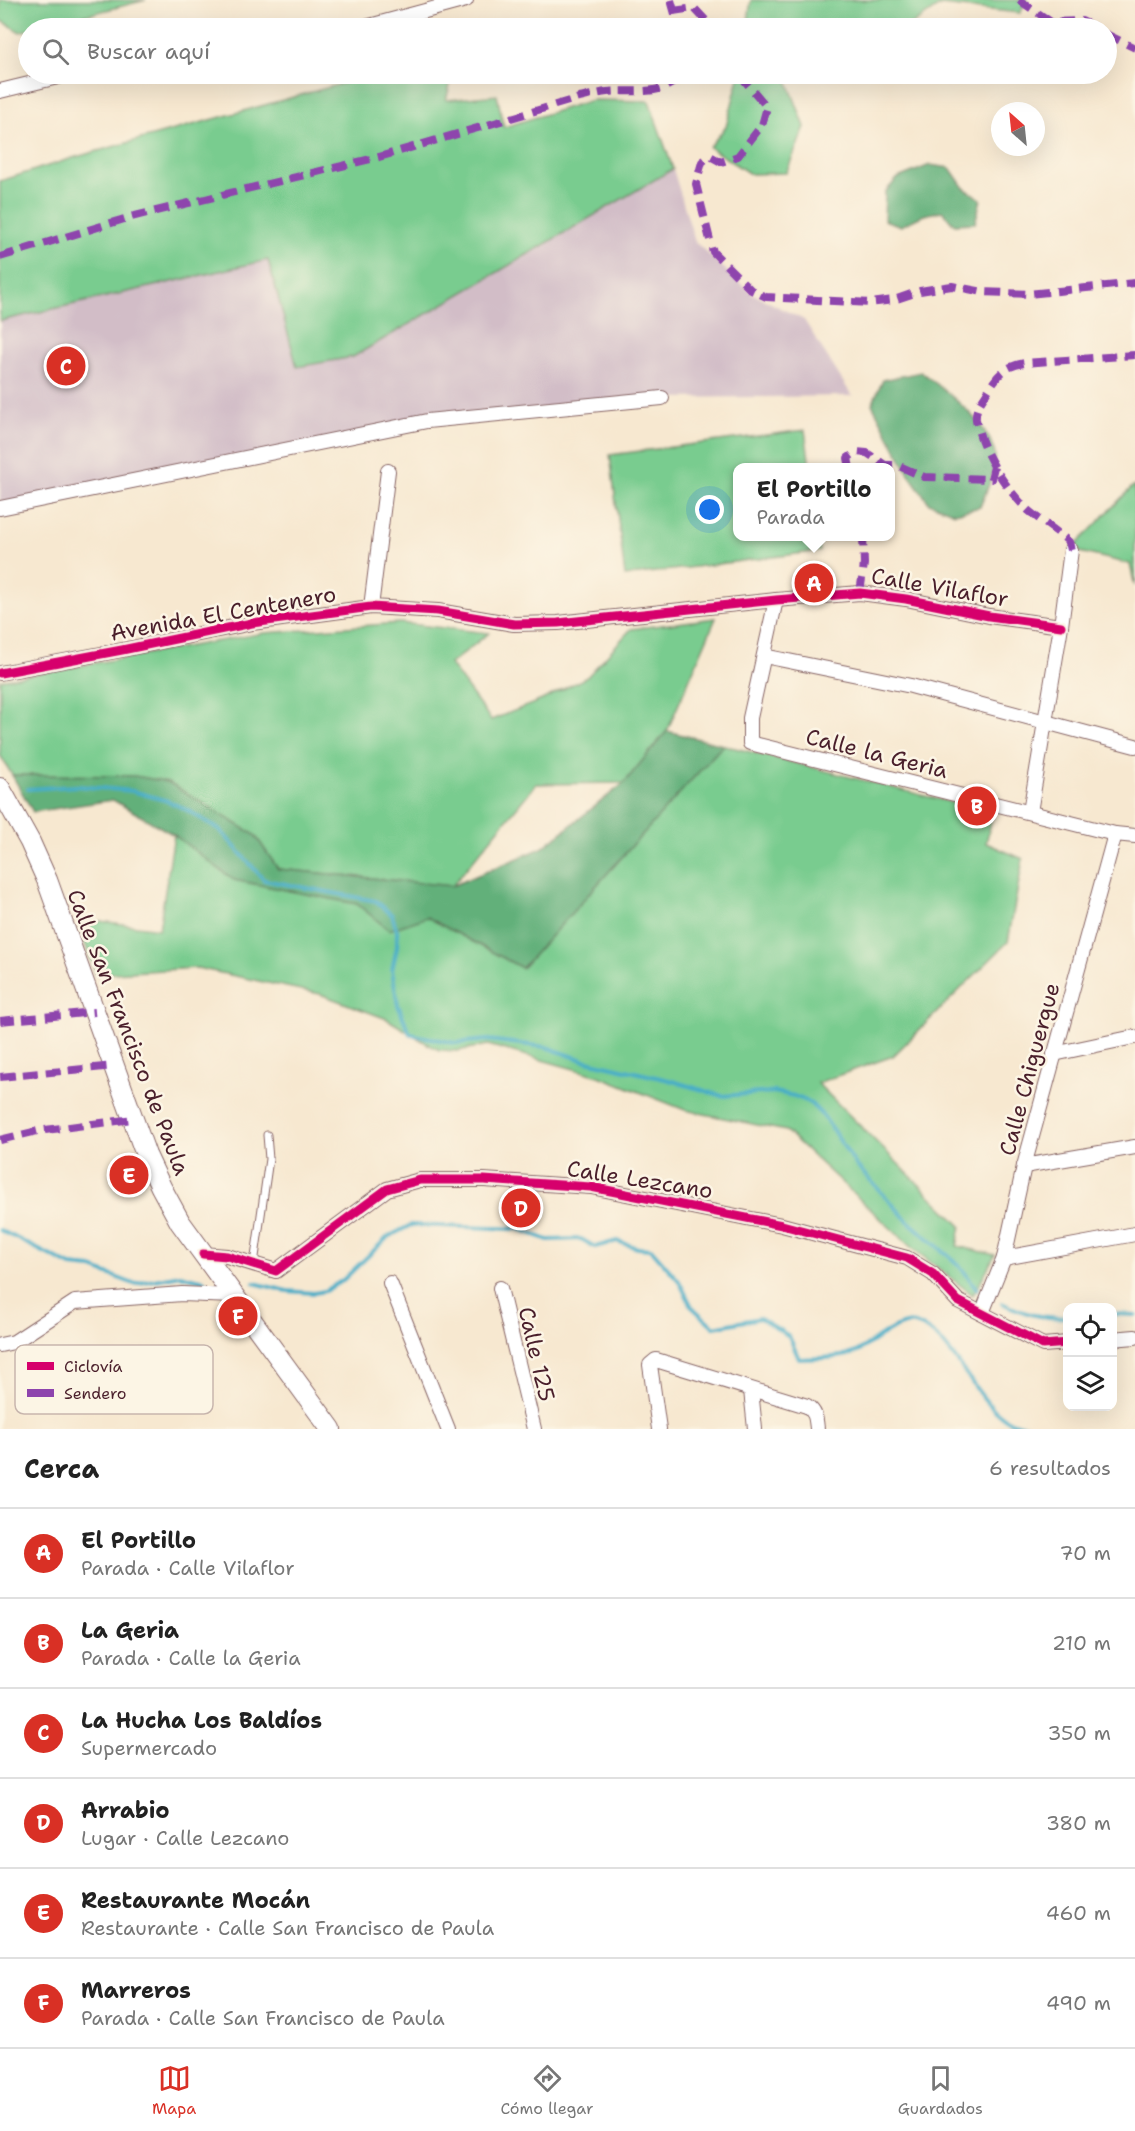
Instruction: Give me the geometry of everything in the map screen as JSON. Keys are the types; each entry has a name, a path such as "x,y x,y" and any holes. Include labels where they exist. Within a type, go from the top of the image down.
{"main road":[{"name":"Calle San Francisco de Paula","path":"0,789 30,842 47,880 146,1155 161,1187 180,1222 330,1429"}],"street":[{"path":"399,18 466,0"},
{"path":"0,91 29,84"},
{"path":"0,508 427,421 662,398"},
{"path":"370,607 388,471"},
{"path":"1030,812 1061,626 1071,550"},
{"name":"Calle Vilaflor","path":"776,600 860,593 906,598 989,616 1061,626"},
{"path":"776,600 764,656 912,686 1135,746"},
{"name":"Avenida El Centenero","path":"0,673 252,623 370,607 438,611 514,624 558,623 776,600"},
{"name":"Calle la Geria","path":"764,656 750,718 750,743 1115,834 1135,836"},
{"name":"Calle Chiguergue","path":"982,1313 1004,1258 1024,1167 1115,834"},
{"path":"1054,1054 1134,1037"},
{"path":"1024,1167 1135,1147"},
{"name":"Calle Lezcano","path":"203,1254 227,1256 276,1271 387,1189 420,1180 484,1180 591,1187 782,1225 908,1258 933,1274 958,1301 1043,1345 1063,1343"},
{"path":"1004,1258 1135,1234"},
{"path":"390,1283 448,1429"},
{"name":"Calle 125","path":"500,1288 534,1429"},
{"path":"0,1345 14,1342 75,1302 182,1294 233,1296"},
{"path":"1117,1339 1135,1337"},
{"path":"659,1429 650,1365 656,1360 807,1406 816,1416 817,1429"},
{"path":"751,1390 755,1429"}],"lane":[{"path":"254,1264 269,1159 267,1136"}],"shaded area":[{"path":"673,169 695,242 751,293 804,320 852,396 662,398 427,421 0,508 0,321 269,260 297,367 353,357"}],"green space":[{"path":"0,0 146,0 75,18 18,18 18,31 0,20"},
{"path":"751,0 1027,0 1020,13 941,5 922,18 748,18"},
{"path":"341,84 450,84 446,100 497,95 504,127 592,100 649,101 673,169 353,357 297,367 268,260 0,321 0,181 76,157"},
{"path":"737,84 789,84 805,127 786,173 750,174 709,147 726,127"},
{"path":"930,165 950,168 964,188 981,199 975,223 954,224 942,211 924,215 901,226 884,220 885,192 898,178"},
{"path":"921,372 965,408 991,442 995,454 995,466 980,507 955,513 929,503 910,476 872,404 883,380"},
{"path":"805,430 809,463 733,463 733,541 819,541 820,551 625,576 610,455"},
{"path":"1135,486 1135,586 1130,564 1071,550"},
{"path":"716,618 667,731 624,783 536,784 452,886 278,869 255,835 168,782 134,776 12,775 0,755 0,680 264,633 400,623 489,633 450,664 491,720 542,700 587,677 631,629"},
{"path":"667,731 723,745 522,968 427,917 389,930 357,904 234,880 174,835 113,800 33,812 12,775 134,776 168,782 255,835 278,869 452,886 542,848 624,783"},
{"path":"723,745 993,813 986,843 1023,859 1008,942 893,1056 817,1083 961,1226 957,1246 995,1255 973,1295 911,1247 786,1131 685,1110 599,1076 488,1045 457,1051 440,1050 387,1019 320,994 197,968 96,974 79,927 100,921 159,929 174,835 234,880 357,904 389,930 427,917 522,968"}],"waterway":[{"path":"28,789 77,786 132,791 168,801 220,830 264,880 376,901 392,915 397,931 397,947 392,970 398,1005 410,1034 455,1043 488,1040 546,1047 583,1060 669,1080 722,1096 774,1092 809,1102 824,1117 856,1165 908,1221 959,1265 977,1289"},
{"path":"254,1283 287,1291 314,1293 325,1291 343,1280 388,1237 411,1225 519,1229 548,1240 581,1239 595,1247 617,1241 638,1248 651,1249 679,1281 692,1307 714,1327 760,1318 789,1336 799,1359 834,1357 854,1353 900,1325 915,1324 929,1331 953,1355 997,1413 1015,1424 1056,1429"},
{"path":"0,1230 71,1266 92,1268 134,1284 180,1275 205,1281"},
{"path":"1002,1303 1034,1315 1063,1317"},
{"path":"1117,1314 1135,1315"}],"marked path":[{"path":"671,0 676,18"},
{"path":"1019,0 1045,18"},
{"path":"673,11 694,8 704,18"},
{"path":"1117,39 1135,48"},
{"path":"0,257 131,217 379,157 579,98 607,92 647,91 671,84"},
{"path":"747,84 767,107 762,125 738,156 721,162 710,156 702,162 696,184 713,252 751,290 766,297 870,303 894,300 920,291 952,286 983,292 1029,294 1135,283"},
{"path":"1071,550 1069,542 1029,511 1012,493 983,444 976,419 977,409 997,377 1010,367 1024,363 1135,355"},
{"path":"849,463 848,458 856,452 867,453 882,463"},
{"path":"895,465 924,477 991,479 994,467"},
{"path":"860,593 864,564 863,541"},
{"path":"0,1021 95,1012"},
{"path":"0,1077 114,1066"},
{"path":"0,1140 37,1131 133,1119"}],"cycle path":[{"path":"0,673 252,623 371,607 438,611 514,624 558,623 860,593 1061,626"},
{"path":"203,1254 227,1256 276,1271 387,1189 420,1180 484,1180 591,1187 782,1225 907,1258 933,1274 958,1301 1043,1345 1063,1343"}],"place":[{"name":"La Hucha Los Baldíos","path":"66,366"},
{"name":"El Portillo","path":"814,583"},
{"name":"La Geria","path":"977,806"},
{"name":"Restaurante Mocán","path":"129,1175"},
{"name":"Arrabio","path":"521,1208"},
{"name":"Marreros","path":"238,1316"}]}
